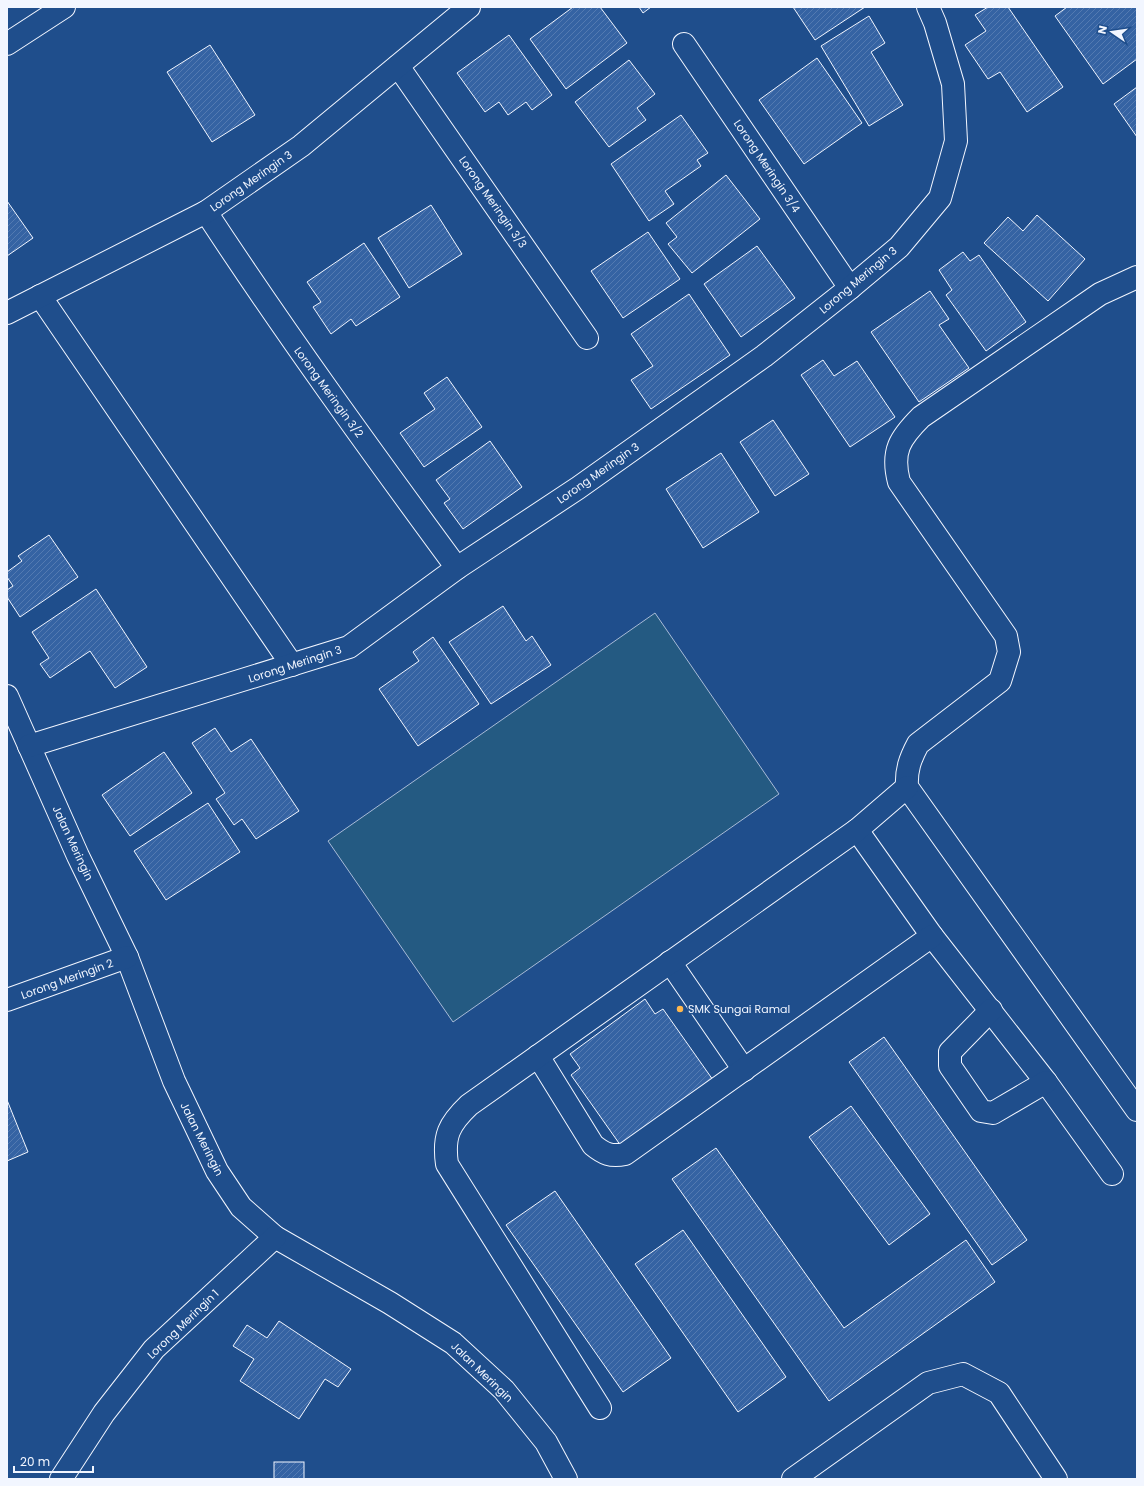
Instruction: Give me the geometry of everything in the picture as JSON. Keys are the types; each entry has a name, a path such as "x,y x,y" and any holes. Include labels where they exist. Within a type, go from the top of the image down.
{"street":[{"path":"7,44 64,7"},
{"name":"Lorong Meringin 3","path":"7,314 206,212 301,146 469,7"},
{"name":"Lorong Meringin 3","path":"29,746 349,647 458,568 578,488 758,360 850,288 899,247 940,198 956,141 953,84 935,23 928,7"},
{"name":"Lorong Meringin 3/4","path":"684,44 850,288"},
{"name":"Lorong Meringin 3/3","path":"398,66 587,338"},
{"name":"Lorong Meringin 3/2","path":"206,212 279,322 373,454 458,568"},
{"path":"1137,277 1100,294 921,417 907,431 898,448 895,466 899,482 1006,636 1009,652 1000,680 918,744 906,772 907,787 1137,1110"},
{"path":"40,296 292,665"},
{"name":"Jalan Meringin","path":"7,696 78,856 127,957 174,1082 217,1171 241,1207 275,1237 390,1303 453,1343 504,1390 546,1442 566,1479"},
{"path":"600,1408 447,1164 445,1150 447,1133 455,1118 469,1105 857,830 907,787"},
{"path":"857,830 932,936 1046,1082 1112,1174"},
{"path":"538,1056 593,1145 603,1154 615,1156 625,1154 932,936"},
{"name":"Lorong Meringin 2","path":"7,1000 127,957"},
{"path":"670,962 744,1070"},
{"path":"991,1010 950,1052 950,1066 981,1111 993,1113 1046,1082"},
{"name":"Lorong Meringin 1","path":"61,1479 104,1413 154,1349 275,1237"},
{"path":"793,1479 928,1383 963,1374 999,1393 1056,1479"}],"shaded area":[{"path":"655,613 779,794 453,1022 328,841"}],"building":[{"path":"573,7 600,7 627,43 566,89 530,39"},
{"path":"639,7 651,7 643,13"},
{"path":"793,7 865,7 815,40"},
{"path":"988,7 1008,7 1063,87 1027,112 1000,72 988,79 965,45 986,31 975,15"},
{"path":"1067,7 1137,7 1137,59 1103,84 1055,16"},
{"path":"869,16 885,43 871,52 903,105 869,126 821,46"},
{"path":"509,35 552,95 532,110 526,102 508,115 499,102 485,112 457,73"},
{"path":"210,45 255,115 212,142 167,72"},
{"path":"817,58 862,123 804,164 759,100"},
{"path":"629,60 655,94 637,108 646,120 609,147 575,102"},
{"path":"1137,87 1137,137 1114,104"},
{"path":"681,115 708,153 697,160 701,166 665,191 674,204 649,221 611,164"},
{"path":"726,175 760,219 692,273 668,244 677,237 666,223"},
{"path":"7,201 33,238 7,256"},
{"path":"431,205 462,254 409,288 378,238"},
{"path":"1037,215 1085,259 1048,301 984,243 1008,217 1023,231"},
{"path":"648,232 680,279 623,318 591,271"},
{"path":"364,243 400,297 356,326 351,319 331,334 313,307 321,302 307,282"},
{"path":"757,246 795,298 741,337 704,284"},
{"path":"963,252 970,261 979,255 1026,322 986,351 946,295 952,290 939,270"},
{"path":"930,291 949,319 939,325 969,368 919,402 871,332"},
{"path":"689,294 730,355 651,409 631,380 653,366 631,334"},
{"path":"823,360 834,376 857,361 895,417 850,447 801,375"},
{"path":"447,377 482,427 424,467 400,433 435,409 424,393"},
{"path":"773,420 809,474 775,496 740,442"},
{"path":"490,441 522,487 463,529 444,503 450,499 436,480"},
{"path":"721,453 759,512 703,548 666,489"},
{"path":"49,535 78,577 20,617 7,597 7,590 13,586 7,577 7,572 22,561 18,556"},
{"path":"96,589 147,667 115,688 90,651 50,678 40,664 49,658 32,632"},
{"path":"503,606 526,641 532,636 551,665 491,704 449,642"},
{"path":"433,637 479,704 418,746 379,689 419,661 413,652"},
{"path":"215,728 231,752 251,739 299,811 256,839 242,819 234,825 216,799 225,793 192,743"},
{"path":"164,752 192,793 130,836 102,795"},
{"path":"208,803 240,852 166,900 134,851"},
{"path":"645,999 655,1014 663,1009 713,1080 621,1146 571,1075 580,1068 570,1054"},
{"path":"884,1037 1027,1240 992,1265 849,1062"},
{"path":"7,1100 28,1152 7,1161"},
{"path":"851,1106 930,1214 889,1245 809,1137"},
{"path":"716,1148 844,1328 966,1240 995,1282 829,1401 672,1179"},
{"path":"555,1191 671,1358 623,1392 506,1225"},
{"path":"683,1230 786,1377 738,1412 635,1264"},
{"path":"279,1321 351,1369 338,1387 325,1379 299,1419 240,1381 254,1359 233,1346 247,1325 267,1338"},
{"path":"274,1462 304,1462 304,1479 274,1479"}],"place":[{"name":"SMK Sungai Ramal","path":"680,1009"}]}
